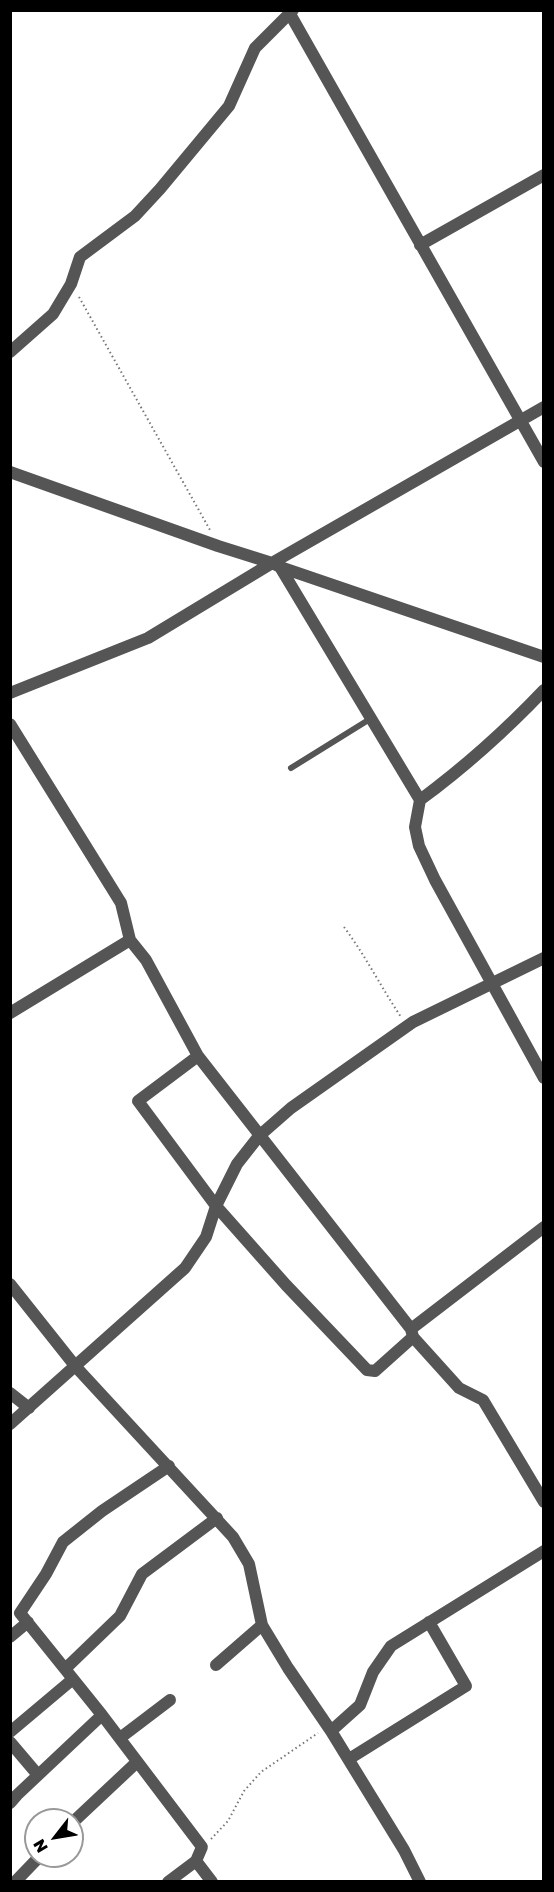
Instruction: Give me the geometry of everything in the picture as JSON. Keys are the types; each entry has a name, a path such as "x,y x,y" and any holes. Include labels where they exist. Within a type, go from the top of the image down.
{"street":[{"path":"10,352 52,314 71,284 80,257 135,216 229,106 255,48 292,12 543,462"},
{"path":"420,245 543,175"},
{"path":"10,693 148,638 543,407"},
{"path":"10,472 543,657"},
{"path":"276,565 420,800"},
{"path":"543,690 475,758 420,800 415,827 418,846 435,880 543,1078"},
{"path":"10,724 121,903 130,940 146,960 198,1056 412,1333 459,1388 483,1400 543,1502"},
{"path":"10,1013 130,940"},
{"path":"10,1424 185,1268 206,1237 216,1206 237,1164 260,1136 291,1108 407,1027 543,957"},
{"path":"198,1056 138,1101 216,1206 286,1285 367,1370 375,1371 412,1333 543,1227"},
{"path":"10,1284 76,1367 233,1537 249,1564 262,1625 349,1759 420,1881"},
{"path":"10,1393 29,1408"},
{"path":"168,1881 196,1861 202,1847 120,1738 20,1613 46,1575 63,1542 102,1511 169,1466"},
{"path":"10,1732 69,1674 120,1616 142,1574 217,1518"},
{"path":"330,1729 360,1705 373,1672 391,1646 543,1551"},
{"path":"10,1637 28,1622"},
{"path":"349,1759 466,1686 429,1622"},
{"path":"216,1665 262,1625"},
{"path":"120,1738 170,1700"},
{"path":"10,1803 102,1715"},
{"path":"10,1742 39,1775"},
{"path":"84,1812 137,1762"},
{"path":"196,1861 212,1881"},
{"path":"15,1881 28,1868"}],"lane":[{"path":"291,768 370,719"}],"path":[{"path":"71,284 218,546"},
{"path":"344,927 407,1027"},
{"path":"202,1847 228,1821 244,1791 261,1772 330,1729"}]}
